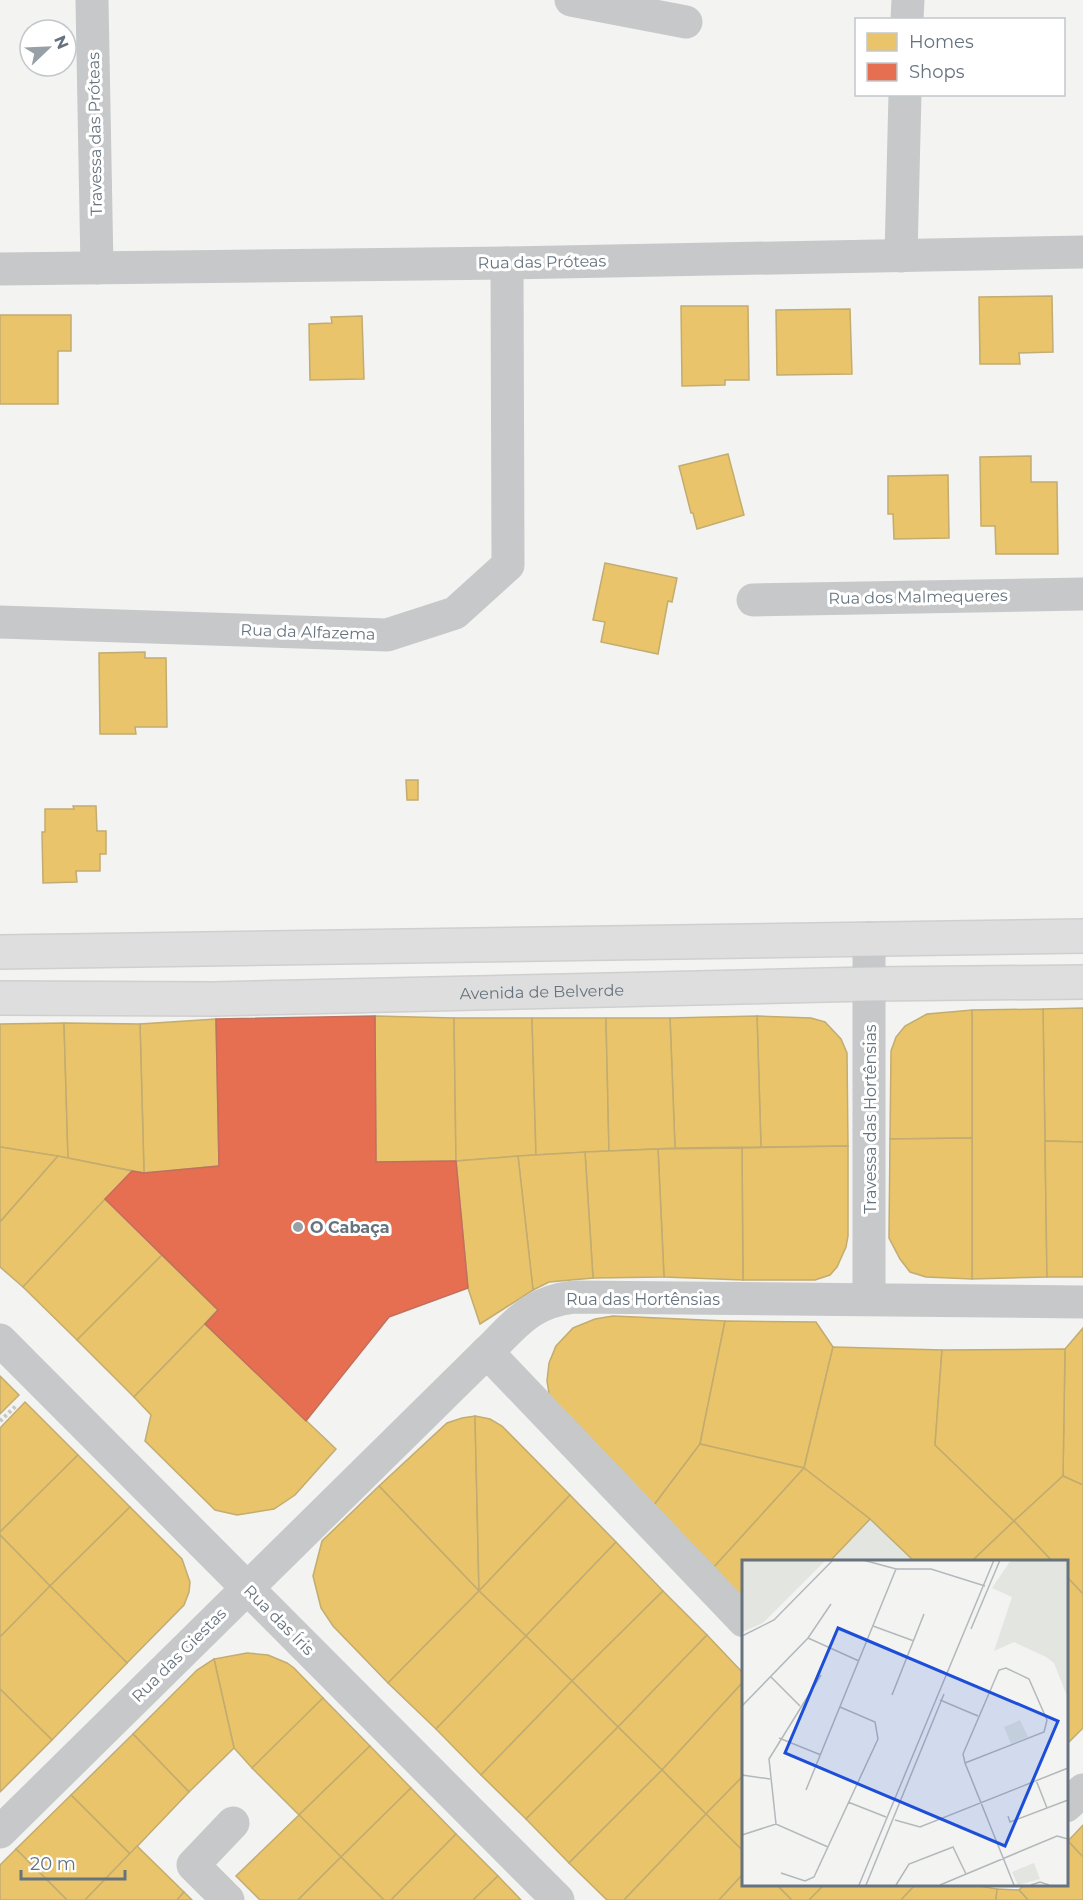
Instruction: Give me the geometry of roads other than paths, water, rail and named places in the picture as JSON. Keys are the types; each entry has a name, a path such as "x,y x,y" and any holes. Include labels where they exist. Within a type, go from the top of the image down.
{"main road":[{"path":"0,952 1083,936"},
{"name":"Avenida de Belverde","path":"0,998 213,999 870,984 1083,982"}],"street":[{"name":"Travessa das Próteas","path":"92,0 97,268"},
{"path":"571,0 686,22"},
{"path":"908,0 908,18"},
{"path":"901,256 905,96"},
{"name":"Rua das Próteas","path":"0,269 507,263 1083,252"},
{"name":"Rua da Alfazema","path":"0,622 387,635 455,613 508,565 507,263"},
{"name":"Rua dos Malmequeres","path":"753,600 1083,594"},
{"name":"Travessa das Hortênsias","path":"869,938 869,1299"},
{"name":"Rua das Hortênsias","path":"487,1352 525,1316 546,1302 574,1297 1083,1302"},
{"name":"Rua das Íris","path":"0,1340 558,1900"},
{"path":"487,1352 742,1619"},
{"name":"Rua das Giestas","path":"0,1832 487,1352"},
{"path":"1068,1804 1083,1790"},
{"path":"228,1900 194,1865 233,1824"}],"place":[{"name":"O Cabaça","path":"298,1227"}]}
